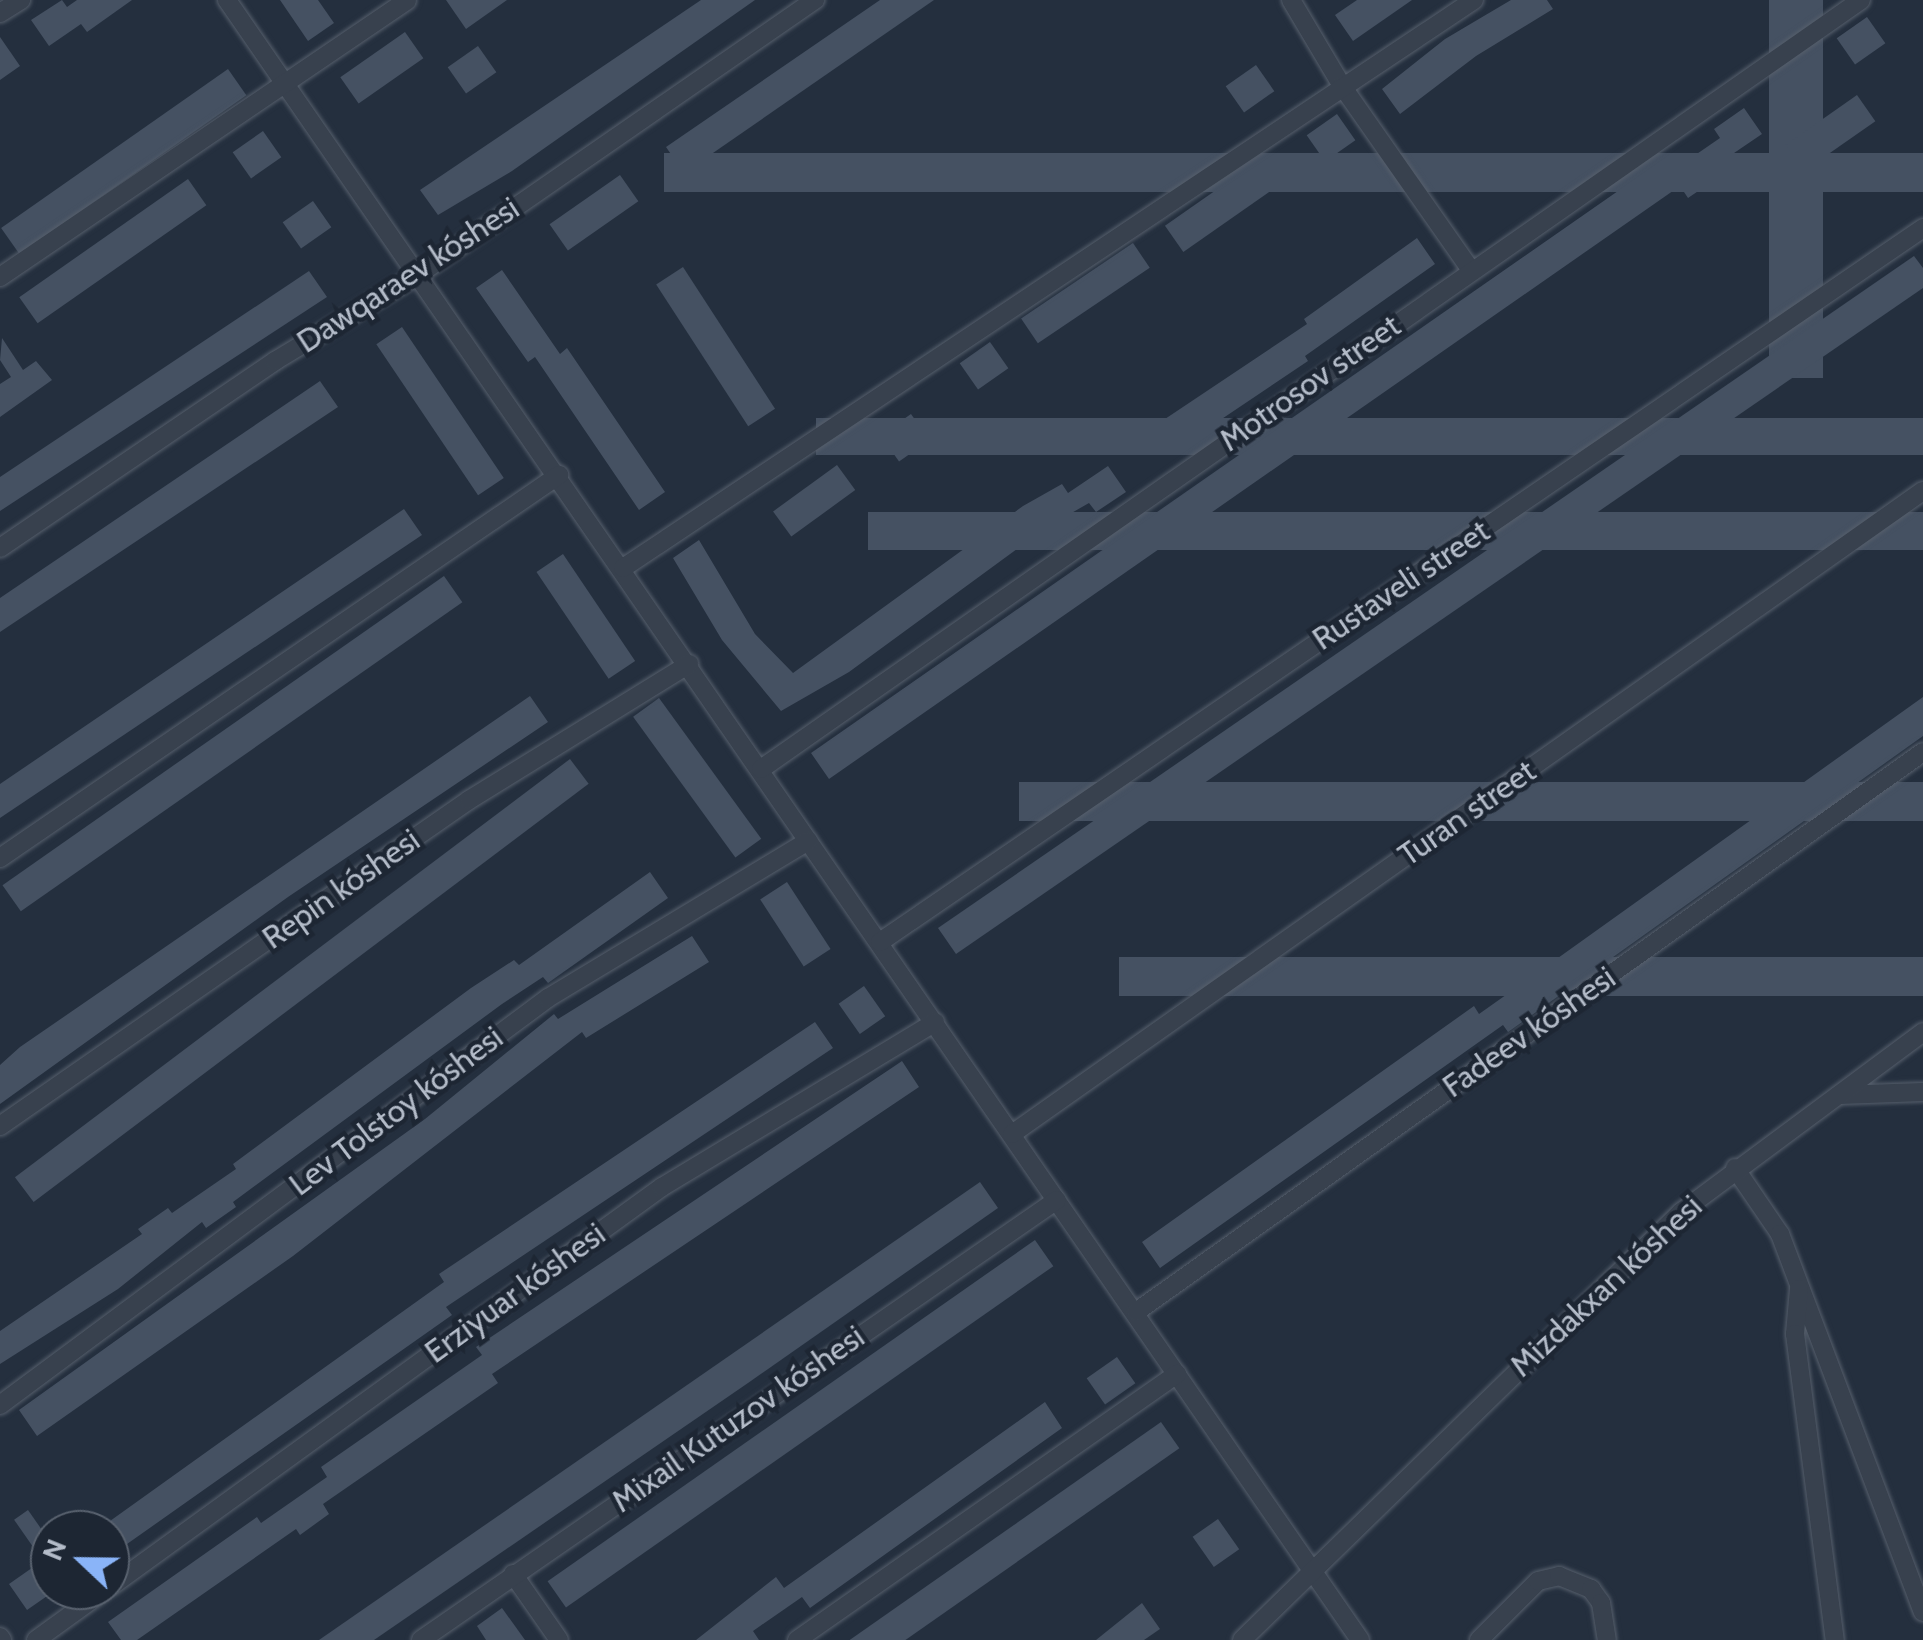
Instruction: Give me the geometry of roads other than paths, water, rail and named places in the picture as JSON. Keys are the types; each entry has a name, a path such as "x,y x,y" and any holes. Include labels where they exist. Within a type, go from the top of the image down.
{"street":[{"path":"0,13 21,0"},
{"path":"227,0 559,474 1360,1640"},
{"path":"0,277 289,86 407,0"},
{"name":"Dawqaraev kóshesi","path":"0,548 274,361 419,274 815,0"},
{"path":"1290,0 1342,86 1471,270"},
{"path":"623,568 1474,0"},
{"name":"Motrosov street","path":"761,768 1861,0"},
{"name":"Rustaveli street","path":"880,942 1923,228"},
{"path":"0,858 559,474"},
{"name":"Turan street","path":"1012,1134 1923,491"},
{"name":"Repin kóshesi","path":"0,1126 469,800 689,664"},
{"name":"Fadeev kóshesi","path":"1136,1312 1923,752"},
{"name":"Lev Tolstoy kóshesi","path":"0,1405 548,998 808,841"},
{"name":"Erziyuar kóshesi","path":"130,1572 662,1187 935,1022"},
{"name":"Mizdakxan kóshesi","path":"1242,1640 1311,1566 1735,1168 1923,1032"},
{"path":"1838,1095 1923,1092"},
{"path":"1735,1168 1780,1234 1923,1612"},
{"name":"Mixail Kutuzov kóshesi","path":"420,1640 1057,1200"},
{"path":"1800,1286 1795,1334 1835,1640"},
{"path":"796,1640 1177,1374"},
{"path":"513,1574 559,1640"},
{"path":"1479,1640 1538,1581 1559,1576 1591,1589 1601,1603 1607,1640"},
{"name":"Erziyuar kóshesi","path":"36,1640 78,1610"}]}
